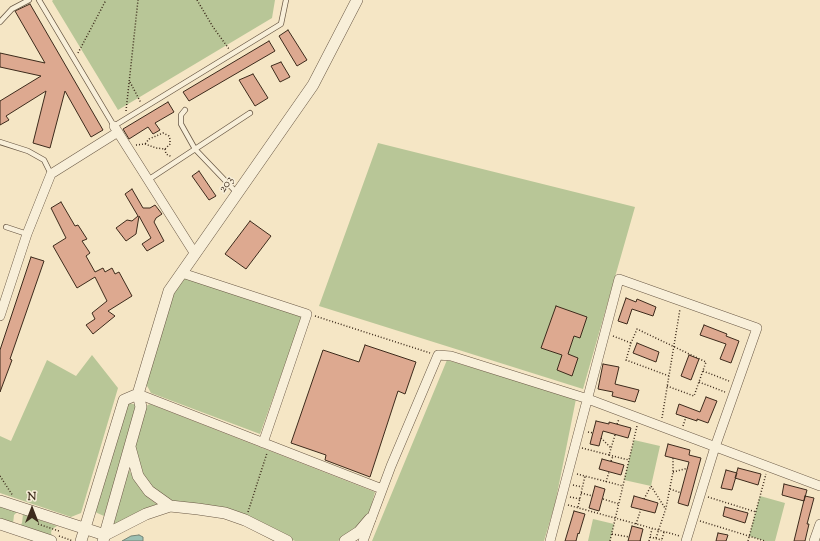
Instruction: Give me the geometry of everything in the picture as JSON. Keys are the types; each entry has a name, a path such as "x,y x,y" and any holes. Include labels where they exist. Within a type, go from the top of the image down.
{"street":[{"name":"203","path":"138,394 170,291 313,85 357,0"},
{"path":"0,316 27,234 51,174 116,129 195,254"},
{"path":"182,273 307,314 266,444"},
{"path":"550,541 576,447 619,279 757,328 715,447 686,540"},
{"path":"363,541 382,489 438,355 452,356 588,399 820,486"},
{"path":"104,538 141,407 138,394"},
{"path":"81,541 124,400 138,394 382,489"},
{"path":"130,447 138,476 149,491 170,506"},
{"path":"0,502 85,529 104,538"},
{"path":"104,538 146,514 170,506 225,513 245,520 287,541"},
{"path":"345,541 359,532 370,519"},
{"path":"0,524 52,541"},
{"path":"814,541 820,524"}],"lane":[{"path":"0,22 12,9 29,0"},
{"path":"39,0 116,129 125,119 281,24 286,0"},
{"path":"185,110 181,115 181,124 194,149 237,193"},
{"path":"148,180 250,113"},
{"path":"0,142 28,151 44,160 51,174"},
{"path":"6,227 27,234"}],"path":[{"path":"75,60 106,0"},
{"path":"125,119 138,0"},
{"path":"197,0 232,55"},
{"path":"130,82 144,108"},
{"path":"145,144 153,136 162,133 169,136 170,144 165,149"},
{"path":"129,149 136,145 145,144 156,148 165,149"},
{"path":"165,149 166,154 174,160 177,160"},
{"path":"660,426 682,301"},
{"path":"307,314 438,355"},
{"path":"667,386 694,396 706,362 638,329 631,343 626,360 669,376"},
{"path":"605,334 631,343"},
{"path":"703,371 737,384"},
{"path":"699,382 734,395"},
{"path":"610,541 639,418"},
{"path":"609,455 615,434"},
{"path":"601,438 611,448"},
{"path":"245,520 249,512 266,444"},
{"path":"576,447 629,460"},
{"path":"611,461 613,456"},
{"path":"656,538 666,508 673,472 673,458"},
{"path":"748,541 768,467"},
{"path":"673,472 688,468"},
{"path":"569,472 623,486"},
{"path":"606,482 609,472"},
{"path":"0,476 12,493 18,507"},
{"path":"578,508 585,476"},
{"path":"644,499 651,486 666,508"},
{"path":"670,489 681,492"},
{"path":"581,493 593,496"},
{"path":"700,495 756,512"},
{"path":"561,499 580,499"},
{"path":"561,499 578,508 659,530 686,540"},
{"path":"602,499 619,504"},
{"path":"636,524 641,509"},
{"path":"36,536 44,515"},
{"path":"693,518 766,541"},
{"path":"649,541 652,529"},
{"path":"650,537 661,540 664,532"},
{"path":"612,534 629,537"}],"green space":[{"path":"275,0 272,18 118,110 52,1"},
{"path":"378,143 635,207 583,389 319,306"},
{"path":"185,278 302,317 260,434 151,393 146,384 172,296"},
{"path":"92,355 118,388 81,513 71,517 0,493 0,436 11,441 47,360 76,376"},
{"path":"447,360 576,399 555,504 544,541 372,541"},
{"path":"128,403 138,405 104,516 95,512"},
{"path":"150,404 375,492 369,514 346,538 338,541 295,541 284,536 170,502 149,486 136,462 135,445 146,406"},
{"path":"634,440 660,446 651,486 624,480"},
{"path":"128,468 139,487 158,505 116,525 112,522"},
{"path":"760,496 785,503 775,541 765,541 749,536"},
{"path":"0,506 17,512 14,515 13,524 0,519"},
{"path":"23,514 57,526 52,529 51,533 53,538 20,526 22,523"},
{"path":"593,519 614,524 610,541 588,541"}],"water":[{"path":"139,535 143,537 143,541 122,541 131,536"}],"building":[{"path":"30,4 103,130 91,137 65,91 50,148 33,143 46,91 6,116 9,120 0,125 0,101 41,76 0,67 0,53 45,63 15,11"},
{"path":"288,30 307,60 297,66 279,36"},
{"path":"269,41 275,51 189,101 183,92"},
{"path":"281,62 290,77 280,82 271,66"},
{"path":"253,74 268,98 255,106 239,80"},
{"path":"168,102 174,112 155,123 160,130 153,134 148,127 129,139 123,129"},
{"path":"199,171 216,196 209,200 192,176"},
{"path":"132,189 143,208 150,208 155,205 162,214 156,218 154,222 164,241 147,251 142,244 151,238 139,216 136,234 126,241 116,228 127,220 132,221 138,216 125,194"},
{"path":"61,202 75,226 78,225 87,239 82,241 90,253 86,256 95,272 103,268 105,272 112,268 115,274 119,272 132,296 108,311 115,316 93,334 86,325 95,319 92,313 107,301 95,277 77,288 53,246 66,238 51,208"},
{"path":"250,221 271,236 246,269 225,254"},
{"path":"31,257 44,261 0,392 0,350"},
{"path":"626,298 636,302 637,299 656,307 653,316 632,309 627,324 618,321"},
{"path":"556,306 587,317 580,338 574,336 568,354 578,358 572,376 557,370 562,355 541,348"},
{"path":"704,325 727,334 726,336 739,341 731,363 720,359 726,344 700,335"},
{"path":"637,343 659,352 656,362 633,353"},
{"path":"365,345 416,362 405,394 398,391 370,477 325,460 326,455 291,443 323,350 359,362"},
{"path":"689,355 699,359 691,380 681,376"},
{"path":"603,364 619,367 615,384 639,390 635,402 612,396 613,392 598,389"},
{"path":"706,397 717,401 708,423 676,414 679,404 700,412"},
{"path":"596,421 609,424 609,422 631,428 628,438 603,431 599,446 590,444"},
{"path":"668,444 690,450 689,455 701,458 688,506 678,503 689,462 665,456"},
{"path":"602,459 624,465 621,475 599,469"},
{"path":"738,468 761,474 758,485 735,478"},
{"path":"726,470 737,473 732,490 721,488"},
{"path":"784,484 807,490 804,501 782,495"},
{"path":"595,486 605,489 599,511 589,508"},
{"path":"634,496 658,503 655,513 631,507"},
{"path":"805,496 814,498 807,524 809,524 805,541 794,541"},
{"path":"725,507 748,513 745,523 723,516"},
{"path":"574,511 585,514 576,541 565,541"},
{"path":"632,526 643,529 640,541 628,541"},
{"path":"718,533 728,535 726,541 716,541"}]}
